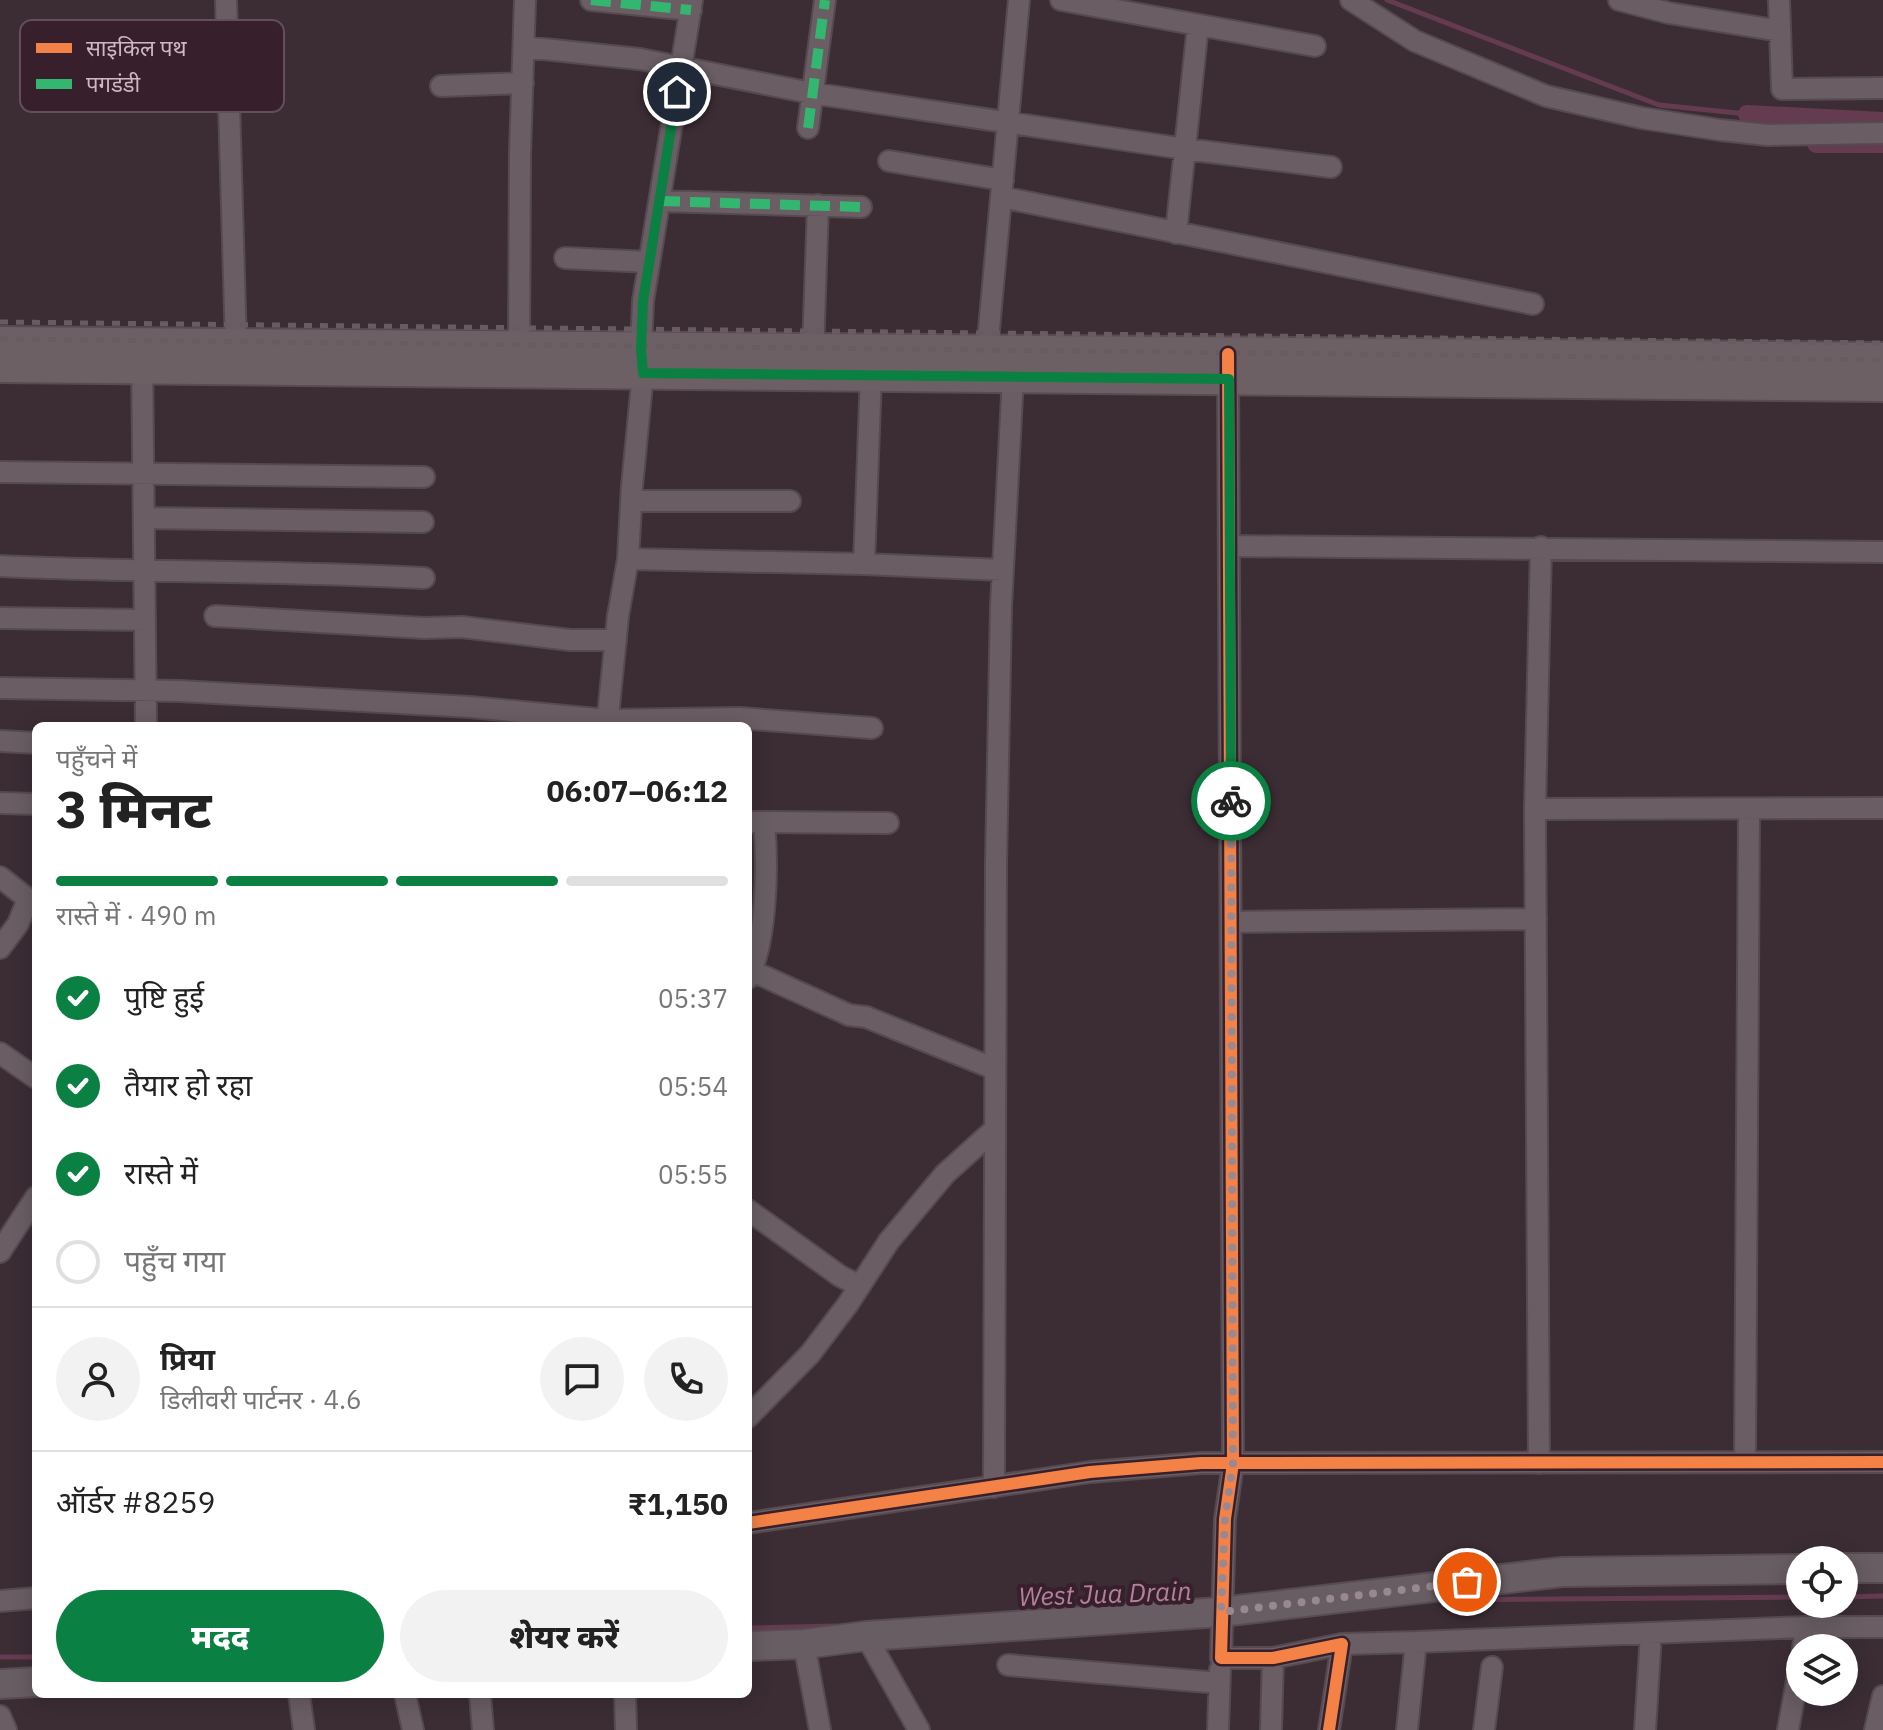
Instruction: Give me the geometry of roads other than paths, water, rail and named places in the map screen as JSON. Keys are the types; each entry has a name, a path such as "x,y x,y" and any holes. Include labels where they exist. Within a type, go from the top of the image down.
{"main road":[{"path":"0,343 142,356 642,361 813,350 987,351 1228,367 1883,385"},
{"path":"0,366 142,356 236,345 519,348 642,361 871,375 1013,377 1228,367 1883,359"},
{"path":"1858,1568 1883,1568"},
{"path":"752,1646 1221,1612 1562,1572 1786,1569"},
{"path":"0,1684 32,1682"}],"street":[{"path":"226,0 227,20"},
{"path":"519,348 525,0"},
{"path":"591,0 692,5 643,301 642,361 628,559 607,722"},
{"path":"808,128 825,0"},
{"path":"987,351 1019,0"},
{"path":"1061,0 1315,46"},
{"path":"1351,0 1415,41 1546,96 1642,118 1768,135 1883,133"},
{"path":"1779,0 1782,89 1883,88"},
{"path":"1629,1 1669,13 1780,31"},
{"path":"1176,233 1198,25"},
{"path":"524,47 681,66 811,93 1185,149 1331,167"},
{"path":"441,86 523,83"},
{"path":"229,112 236,345"},
{"path":"889,161 1176,233 1533,304"},
{"path":"660,201 861,207"},
{"path":"813,350 818,205"},
{"path":"565,258 649,262"},
{"path":"142,356 146,722"},
{"path":"1218,1730 1225,1519 1233,1463 1228,367"},
{"path":"864,564 871,375"},
{"path":"994,1487 996,863 1003,570 1013,377"},
{"path":"0,472 424,477"},
{"path":"631,501 790,501"},
{"path":"144,518 423,522"},
{"path":"1230,546 1883,552"},
{"path":"1539,1463 1535,809 1541,547"},
{"path":"628,559 1003,570"},
{"path":"0,566 274,571 424,578"},
{"path":"215,616 424,628 462,627 570,640 616,640"},
{"path":"0,618 145,620"},
{"path":"0,688 180,691 470,716 587,722"},
{"path":"633,722 739,718 872,728"},
{"path":"0,741 32,743"},
{"path":"0,803 32,804"},
{"path":"1535,809 1883,808"},
{"path":"1745,1462 1749,809"},
{"path":"752,967 763,926 767,847 756,822 888,823"},
{"path":"0,877 32,903 0,948"},
{"path":"1231,922 1536,919"},
{"path":"752,976 995,1069"},
{"path":"0,1053 32,1075"},
{"path":"752,1413 810,1354 889,1241 945,1174 995,1129"},
{"path":"0,1252 7,1226 32,1201"},
{"path":"752,1213 840,1276 860,1286"},
{"path":"752,1522 1090,1472 1201,1463 1883,1462"},
{"path":"0,1601 32,1598"},
{"path":"1221,1658 1273,1658 1342,1644 1806,1627 1883,1627"},
{"path":"1805,1634 1806,1627"},
{"path":"1645,1730 1651,1633"},
{"path":"866,1636 919,1730"},
{"path":"1407,1730 1416,1642"},
{"path":"804,1644 820,1730"},
{"path":"1329,1730 1342,1644"},
{"path":"1271,1730 1273,1658"},
{"path":"1008,1665 1219,1683"},
{"path":"1484,1730 1492,1667"},
{"path":"1875,1730 1883,1696"},
{"path":"300,1698 304,1730"},
{"path":"406,1698 413,1730"},
{"path":"480,1698 483,1730"},
{"path":"625,1698 626,1730"},
{"path":"1788,1730 1792,1706"},
{"path":"0,1716 6,1730"}],"waterway":[{"path":"1387,0 1659,105 1747,114"},
{"path":"1747,114 1777,137"},
{"path":"1747,114 1883,121"},
{"path":"1816,144 1883,144"},
{"name":"West Jua Drain","path":"1858,1597 1883,1596"},
{"name":"West Jua Drain","path":"1437,1600 1786,1597"},
{"name":"West Jua Drain","path":"752,1628 836,1626"},
{"name":"West Jua Drain","path":"0,1657 32,1657"}],"railway":[{"path":"0,322 1883,343"},
{"path":"0,339 1883,360"}]}
